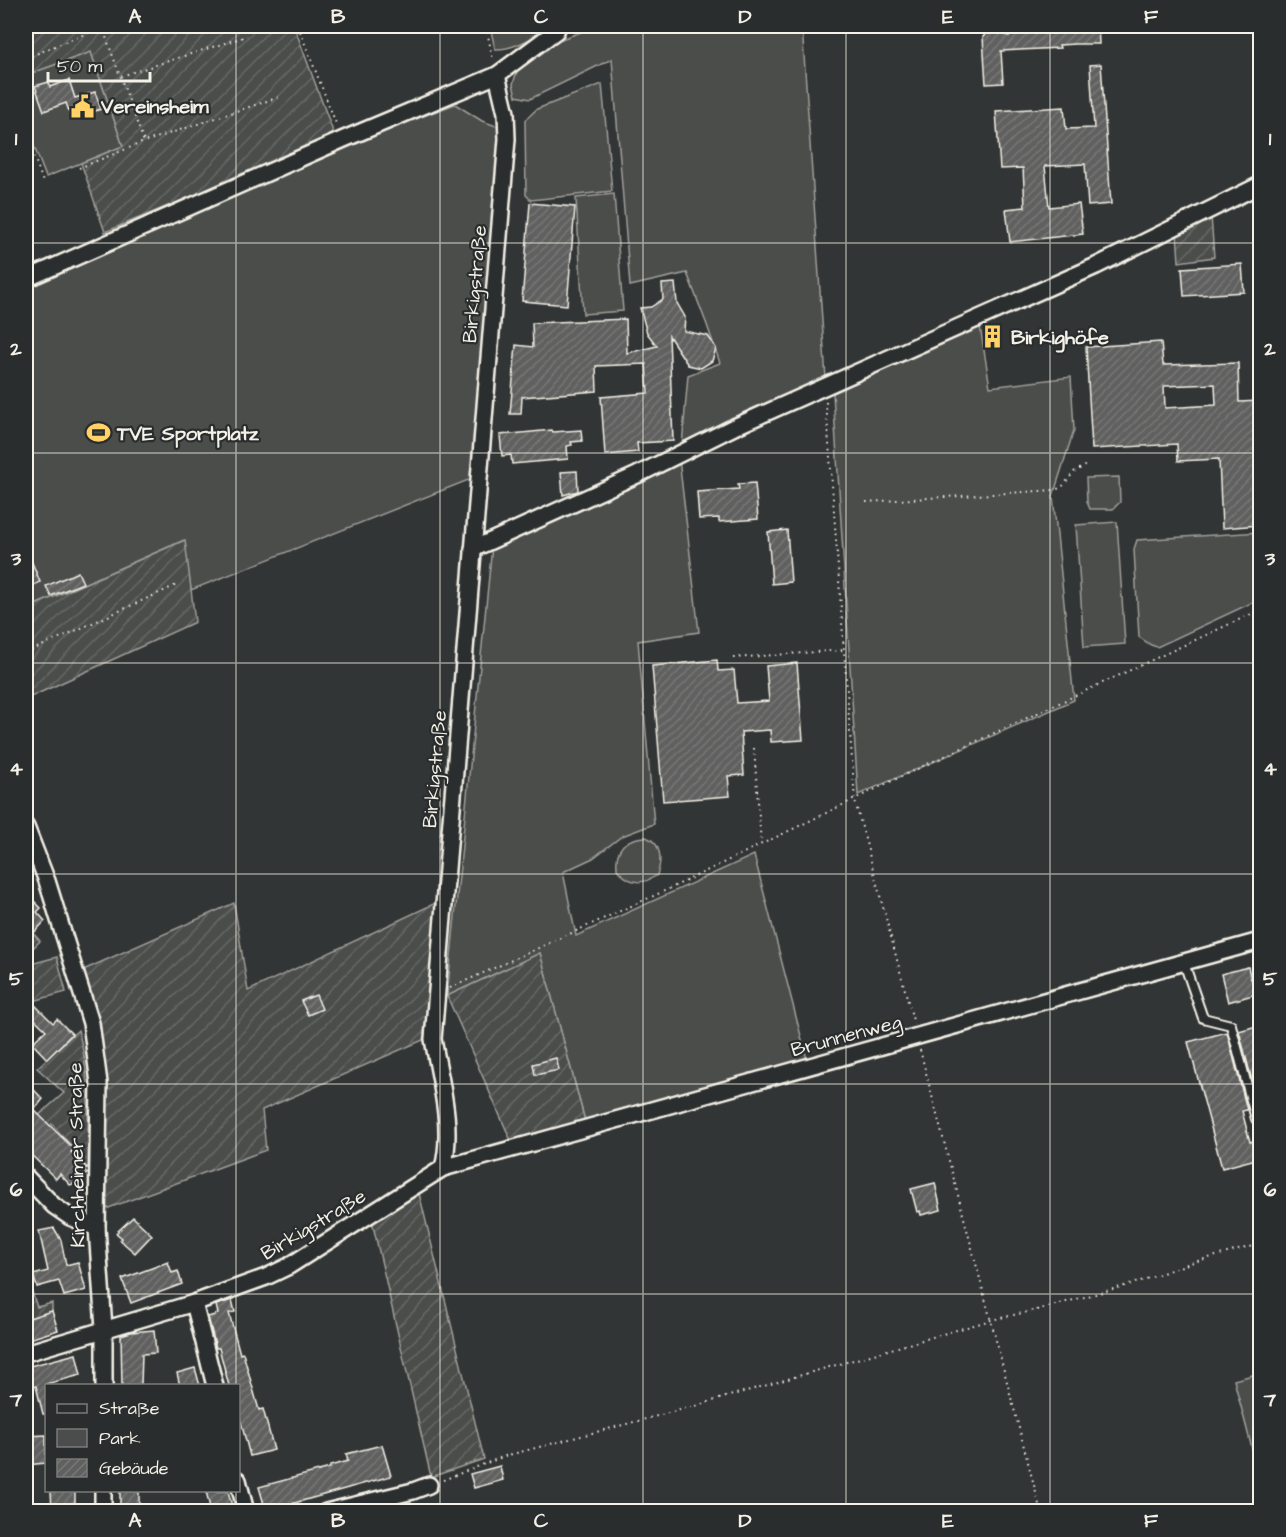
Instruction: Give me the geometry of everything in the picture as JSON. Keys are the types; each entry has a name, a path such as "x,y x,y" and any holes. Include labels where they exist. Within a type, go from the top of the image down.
{"street":[{"path":"26,279 344,139 496,75 556,31 558,26"},
{"name":"Birkigstraße","path":"26,1353 194,1303 266,1277 289,1266 443,1168 447,1151 445,1110 433,1039 507,139 506,113 496,75"},
{"path":"473,549 628,479 734,427 1096,266 1260,185"},
{"name":"Kirchheimer Straße","path":"26,827 47,881 91,1023 99,1083 98,1228 104,1329 104,1384"},
{"name":"Brunnenweg","path":"443,1168 1260,941"},
{"path":"26,1177 54,1206 70,1217 98,1228"},
{"path":"194,1303 214,1384"},
{"path":"326,1512 385,1505 429,1485"},
{"path":"240,1488 246,1512"},
{"path":"103,1492 103,1512"}],"lane":[{"path":"1184,963 1203,1018 1231,1025 1256,1119"}],"path":[{"path":"26,58 102,26 144,142"},
{"path":"298,26 334,120 344,139"},
{"path":"486,26 496,75"},
{"path":"576,28 584,26"},
{"path":"121,76 247,36"},
{"path":"79,168 144,142 282,96"},
{"path":"26,134 43,182"},
{"path":"824,388 855,801 1041,1512"},
{"path":"866,502 1055,490 1062,487 1074,472 1084,466"},
{"path":"26,653 179,584"},
{"path":"437,993 544,947 855,801 921,767 1260,610"},
{"path":"733,658 844,650"},
{"path":"754,748 762,845"},
{"path":"429,1485 505,1456 695,1406 991,1320 1135,1283 1190,1263 1260,1244"}],"green space":[{"path":"26,26 294,26 335,137 105,232 81,163 123,146 91,52 26,75"},
{"path":"490,26 548,26 524,42 495,49"},
{"path":"598,26 802,26 826,379 682,446 688,375 720,363 687,273 630,286 612,59 530,99 516,96 513,84 518,68 553,42"},
{"path":"91,52 123,146 46,177 26,126 26,75"},
{"path":"602,84 612,191 531,200 526,195 525,120 537,109"},
{"path":"455,104 482,121 502,128 471,479 191,590 184,540 26,609 26,284 336,149"},
{"path":"614,194 623,311 583,314 576,198"},
{"path":"1211,216 1214,257 1179,262 1177,232"},
{"path":"980,326 990,387 1071,377 1074,430 1053,496 1074,700 858,795 833,393"},
{"path":"679,459 699,632 638,641 654,824 622,836 593,858 563,872 576,936 754,855 808,1063 586,1125 540,953 447,996 492,546"},
{"path":"1119,477 1120,502 1113,509 1090,509 1087,502 1086,478"},
{"path":"1117,522 1125,644 1084,647 1076,525"},
{"path":"1260,532 1260,599 1157,647 1139,637 1134,549 1137,540"},
{"path":"185,540 195,622 26,699 26,609"},
{"path":"646,837 658,848 660,864 657,875 641,882 631,880 617,869 618,855 627,842"},
{"path":"440,901 423,1040 262,1110 266,1150 106,1209 105,1145 81,971 234,903 248,991"},
{"path":"33,933 40,941 29,952 31,964 57,957 66,992 26,1003 26,936 28,938"},
{"path":"540,953 586,1125 513,1145 447,996"},
{"path":"78,1030 87,1080 87,1168 79,1160 71,1167 63,1160 74,1149 52,1124 43,1132 39,1115 64,1093 37,1068"},
{"path":"419,1193 484,1459 431,1477 372,1221"},
{"path":"31,1289 37,1307 52,1303 52,1311 26,1319 26,1291"},
{"path":"1260,1373 1260,1479 1234,1380"}],"building":[{"path":"1009,26 1098,26 1099,44 1059,45 1060,48 1001,51 1003,83 986,84 983,37 987,32 992,31 1009,36"},
{"path":"1101,64 1111,204 1088,206 1085,164 1045,166 1049,207 1079,204 1083,234 1010,242 1006,209 1025,207 1023,168 1000,169 996,111 1064,107 1066,129 1094,128 1090,65"},
{"path":"69,80 75,98 95,92 101,109 72,119 66,103 44,111 35,86 49,82 50,87"},
{"path":"530,203 575,207 567,305 522,301"},
{"path":"1242,264 1244,292 1184,296 1182,268"},
{"path":"675,283 677,303 685,317 684,331 708,336 716,348 712,361 701,368 688,365 669,336 673,441 637,443 638,452 605,455 601,397 648,393 646,364 596,366 597,391 522,397 521,414 510,414 516,345 533,347 532,323 626,319 627,353 657,346 647,333 640,308 651,307 663,299 662,284"},
{"path":"1161,342 1163,365 1238,363 1239,402 1260,401 1260,525 1222,528 1219,459 1178,461 1177,444 1092,449 1086,347","holes":["1215,384 1216,405 1165,408 1164,386"]},
{"path":"552,430 553,432 581,430 582,441 571,442 572,445 567,446 568,459 512,464 511,455 502,456 500,435"},
{"path":"577,471 578,491 563,495 561,472"},
{"path":"755,483 758,519 719,522 719,518 699,519 697,492 739,489 738,484"},
{"path":"787,530 791,582 772,584 768,532"},
{"path":"26,548 40,582 26,589"},
{"path":"78,572 83,583 51,596 46,586"},
{"path":"717,660 718,671 734,670 737,703 769,701 766,666 797,663 803,740 771,742 770,730 741,732 744,775 728,776 730,796 663,801 652,666"},
{"path":"26,893 41,908 37,912 45,921 26,941"},
{"path":"1248,967 1251,979 1260,976 1260,993 1228,1002 1221,974"},
{"path":"316,995 322,1009 308,1015 301,1001"},
{"path":"32,1002 53,1023 57,1019 72,1034 47,1059 32,1043 46,1030 26,1011"},
{"path":"1260,1025 1260,1107 1259,1107 1239,1031"},
{"path":"1227,1032 1247,1110 1242,1111 1250,1142 1260,1139 1260,1158 1222,1168 1188,1042"},
{"path":"556,1058 559,1070 535,1075 533,1064"},
{"path":"26,1082 43,1099 34,1110 74,1149 71,1152 87,1168 84,1170 88,1173 81,1179 83,1181 70,1185 60,1174 56,1179 26,1150"},
{"path":"935,1183 941,1210 921,1215 920,1211 917,1212 911,1189"},
{"path":"133,1217 152,1235 135,1253 120,1240 122,1238 116,1233"},
{"path":"54,1228 61,1240 66,1265 78,1262 86,1290 64,1296 59,1281 37,1287 33,1275 48,1271 39,1231"},
{"path":"168,1262 172,1273 178,1271 182,1284 131,1303 122,1279"},
{"path":"232,1300 235,1312 229,1313 240,1354 243,1353 259,1410 263,1409 274,1450 250,1456 240,1418 240,1384 228,1384 208,1317 218,1314 216,1305"},
{"path":"52,1311 58,1330 26,1340 26,1319"},
{"path":"154,1330 156,1353 142,1354 141,1384 122,1384 121,1335"},
{"path":"76,1354 81,1375 45,1384 45,1414 43,1414 36,1386 26,1389 26,1367"},
{"path":"195,1368 199,1384 180,1384 177,1373"},
{"path":"45,1435 45,1463 26,1465 26,1436"},
{"path":"382,1445 391,1476 266,1511 259,1487 330,1468 330,1466 348,1461 346,1454"},
{"path":"500,1466 503,1480 474,1488 470,1474"},
{"path":"51,1492 75,1492 75,1503 65,1504 65,1510 52,1510"},
{"path":"120,1492 139,1492 139,1512 120,1512"},
{"path":"206,1492 228,1492 233,1510 211,1512"}],"place":[{"name":"Vereinsheim","path":"83,106"},
{"name":"Birkighöfe","path":"993,337"},
{"name":"TVE Sportplatz","path":"99,433"}]}
